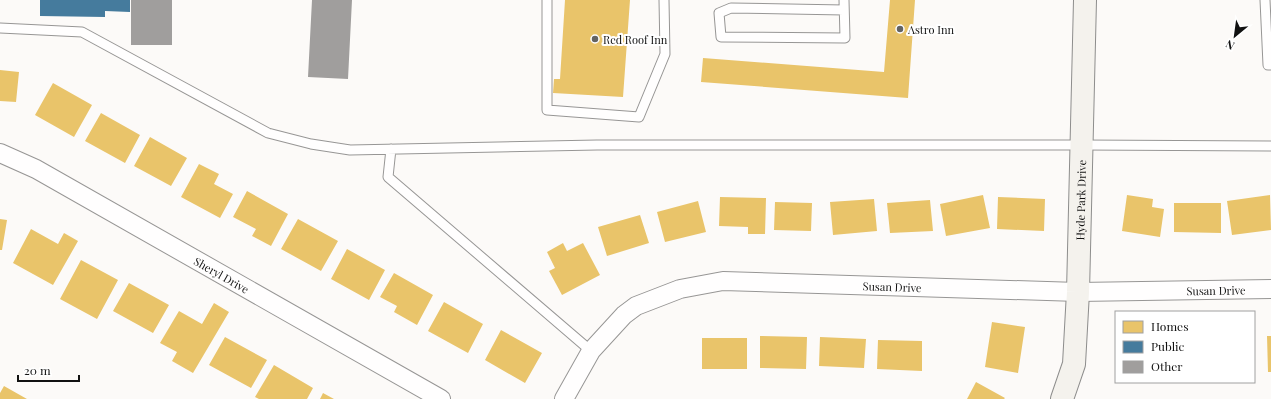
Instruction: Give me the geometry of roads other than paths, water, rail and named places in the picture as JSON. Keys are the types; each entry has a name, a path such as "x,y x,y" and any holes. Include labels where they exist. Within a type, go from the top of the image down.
{"street":[{"name":"Hyde Park Drive","path":"1062,399 1074,364 1078,292 1085,0"},
{"name":"Sheryl Drive","path":"0,153 36,169 441,399"},
{"name":"Susan Drive","path":"564,399 591,351 624,315 636,306 680,289 723,281 1078,292 1271,289"}],"lane":[{"path":"547,0 547,110 639,117 665,54 664,0"},
{"path":"844,0 845,38 721,37 719,13 731,8 844,10"},
{"path":"1265,0 1268,65 1271,65"},
{"path":"0,28 82,32 268,133 311,144 350,150 605,145 1271,146"},
{"path":"391,149 388,177 591,351"}],"place":[{"name":"Astro Inn","path":"900,29"},
{"name":"Red Roof Inn","path":"595,39"}]}
